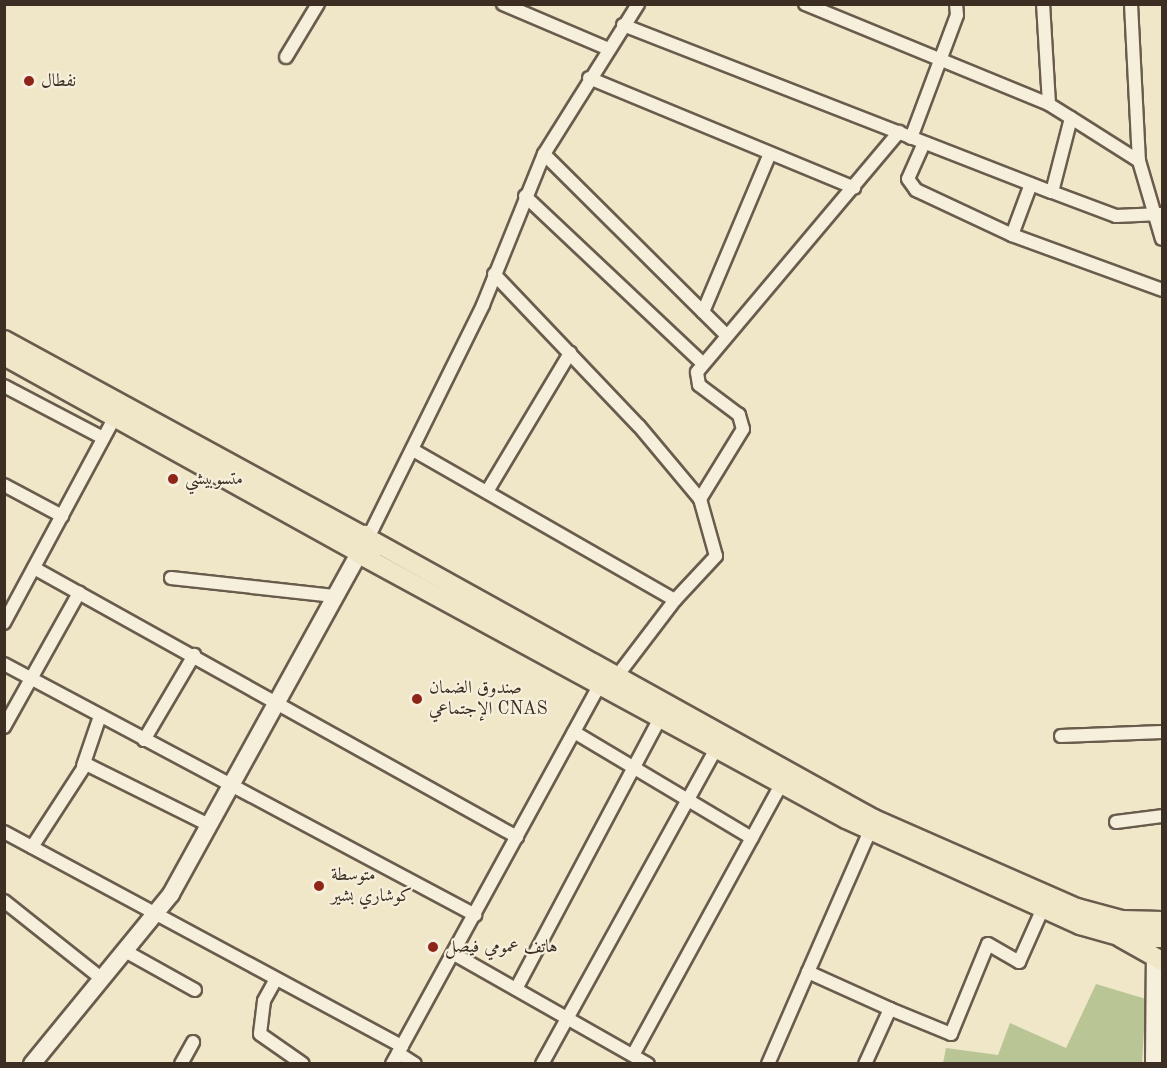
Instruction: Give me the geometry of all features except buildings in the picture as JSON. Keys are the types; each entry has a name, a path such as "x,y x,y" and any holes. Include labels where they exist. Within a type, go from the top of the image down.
{"main road":[{"path":"4,340 118,410 608,677 719,743 782,785 870,831 1043,908 1117,936 1158,960"},
{"path":"4,356 118,410"},
{"path":"32,1064 156,914 209,825 334,596 364,546"},
{"path":"608,677 660,718 719,743 874,819 1077,908 1122,920 1162,921"},
{"path":"1117,936 1162,938"}],"street":[{"path":"286,57 318,4"},
{"path":"503,4 606,48"},
{"path":"364,546 413,450 494,274 544,154 606,48 638,4"},
{"path":"805,4 1049,104 1139,161"},
{"path":"911,138 941,59 956,4"},
{"path":"1043,4 1049,104"},
{"path":"1131,4 1139,161 1158,214 1162,239"},
{"path":"623,25 1116,216 1158,214"},
{"path":"589,78 769,156 854,188"},
{"path":"1052,192 1071,118"},
{"path":"700,499 743,429 739,415 699,385 702,363 854,188 899,132"},
{"path":"924,143 909,184 1012,235 1162,290"},
{"path":"544,154 725,334"},
{"path":"703,312 769,156"},
{"path":"1012,235 1030,184"},
{"path":"525,196 702,363"},
{"path":"397,1054 574,732 608,677 716,556 700,499 570,353 494,274"},
{"path":"488,490 570,353"},
{"path":"4,386 103,438"},
{"path":"4,623 118,410"},
{"path":"413,450 488,490 675,600"},
{"path":"4,485 62,516"},
{"path":"34,568 278,701 517,837"},
{"path":"171,578 334,596"},
{"path":"4,726 79,592"},
{"path":"144,740 194,655"},
{"path":"4,664 230,787 475,915"},
{"path":"32,847 83,765 100,716"},
{"path":"516,989 660,718"},
{"path":"574,732 752,838"},
{"path":"1061,736 1162,732"},
{"path":"542,1064 569,1019 719,743"},
{"path":"83,765 94,765 209,825"},
{"path":"633,1055 782,785"},
{"path":"1116,822 1162,816"},
{"path":"768,1064 870,831"},
{"path":"4,832 276,979 415,1064"},
{"path":"6,905 102,979"},
{"path":"808,972 951,1034 988,944 1019,962 1043,908"},
{"path":"125,951 195,990"},
{"path":"454,954 648,1064"},
{"path":"1153,1064 1158,960"},
{"path":"276,979 264,1000 260,1034 303,1064"},
{"path":"865,1064 890,1009"},
{"path":"181,1064 194,1042"}],"green space":[{"path":"1096,984 1146,999 1142,1063 943,1063 946,1048 998,1055 1010,1023 1066,1048"}],"place":[{"name":"نفطال","path":"29,81"},
{"name":"متسوبيشي","path":"173,479"},
{"name":"صندوق الضمان الإجتماعي CNAS","path":"417,699"},
{"name":"متوسطة كوشاري بشير","path":"319,886"},
{"name":"هاتف عمومي فيصل","path":"433,947"}]}
